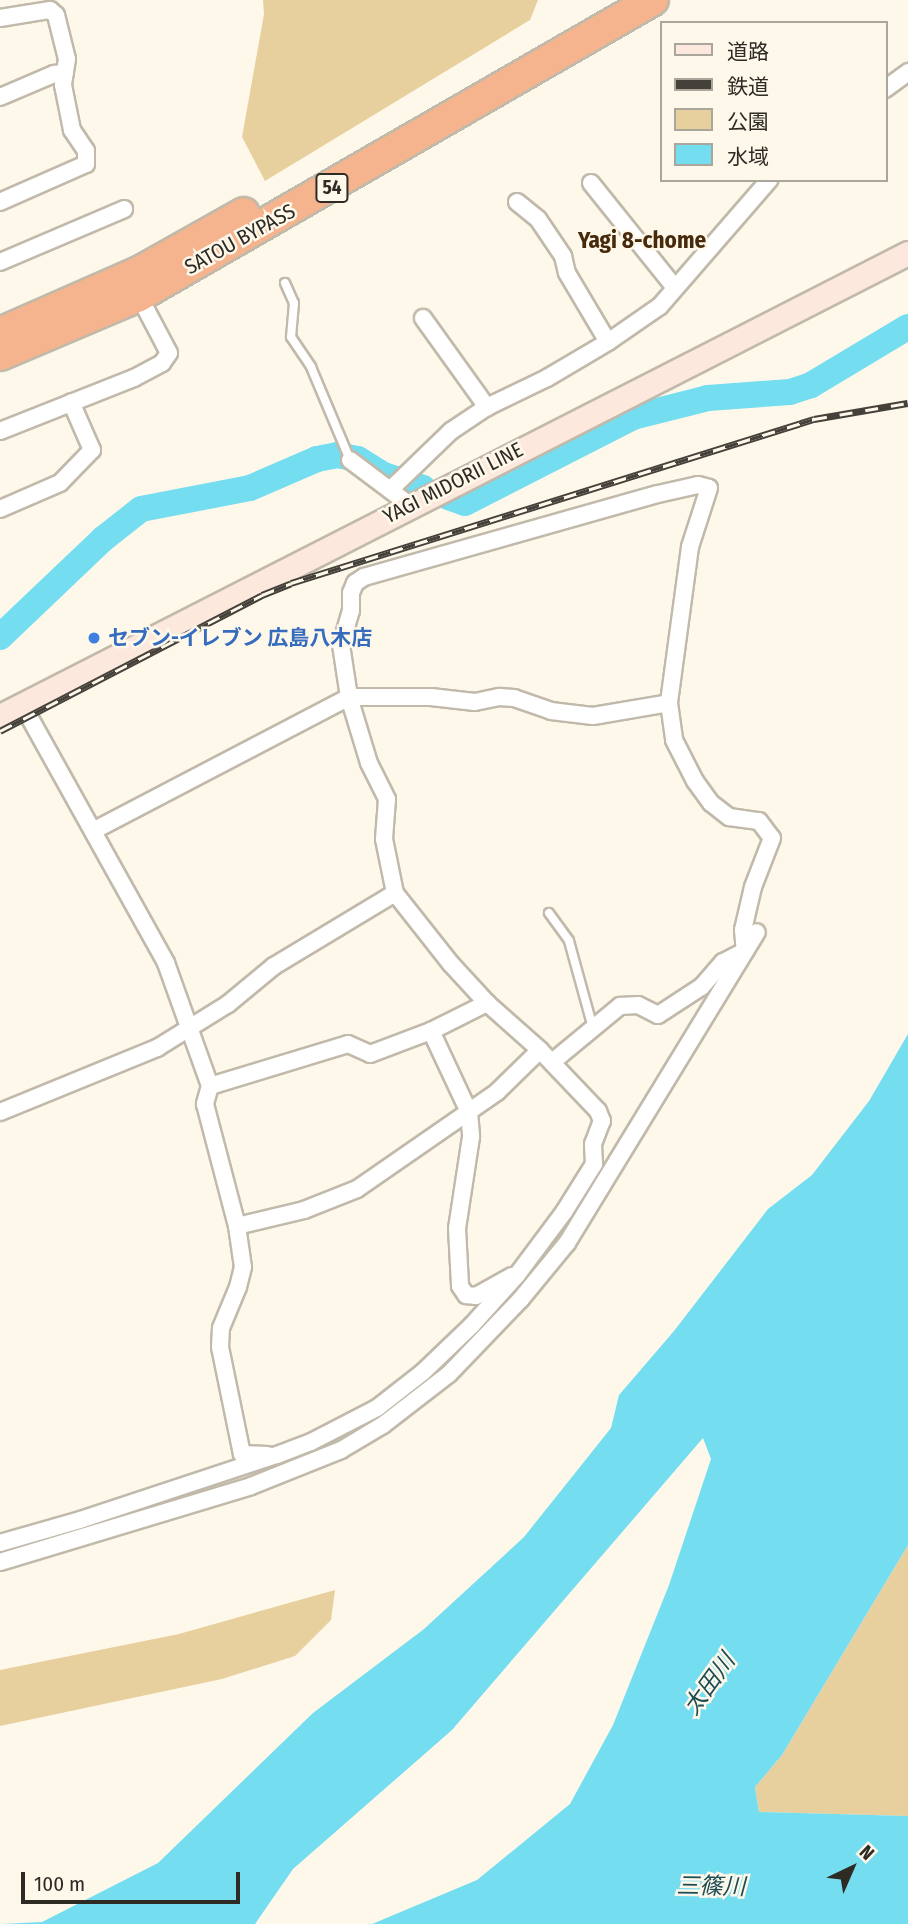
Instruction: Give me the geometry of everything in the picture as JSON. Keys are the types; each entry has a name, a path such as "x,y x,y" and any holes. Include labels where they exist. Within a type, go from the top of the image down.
{"highway":[{"name":"SATOU BYPASS","path":"0,334 141,271 347,156 613,0"},
{"name":"SATOU BYPASS","path":"0,355 139,296 653,0"}],"main road":[{"name":"YAGI MIDORII LINE","path":"0,716 908,253"}],"street":[{"path":"0,18 50,10 55,15 67,59 63,85 72,130 86,151 86,164 0,202"},
{"path":"887,88 908,72"},
{"path":"0,97 54,74 65,74"},
{"path":"395,484 451,431 487,407 547,378 608,342 660,306 767,182"},
{"path":"591,183 675,288"},
{"path":"517,202 538,219 563,256 567,273 608,342"},
{"path":"0,262 124,209"},
{"path":"0,431 134,378 162,363 169,353 139,296"},
{"path":"423,318 487,407"},
{"path":"0,509 60,483 92,450 71,402"},
{"path":"349,455 395,484 410,505"},
{"path":"0,1543 80,1520 311,1443 377,1408 423,1372 517,1275 564,1212 594,1164 593,1144 602,1121 598,1111 540,1050 487,1003 451,964 395,893 384,839 387,799 369,763 349,697 341,645 355,583 593,512 698,485 709,488 690,547 669,703 674,740 695,781 710,803 729,817 759,821 772,838 743,930 745,951"},
{"path":"93,831 349,697 430,697 475,702 499,697 514,698 551,711 593,716 669,703"},
{"path":"22,704 166,963 209,1086 205,1104 237,1226 243,1267 238,1287 220,1328 220,1347 242,1454 288,1456 323,1445 341,1450"},
{"path":"0,1112 157,1048 190,1030 229,1004 274,966 395,893"},
{"path":"0,1562 251,1486 341,1450 383,1425 449,1374 521,1299 567,1243 757,932"},
{"path":"552,1062 620,1006 638,1005 659,1016 701,987 723,962 745,951"},
{"path":"209,1086 348,1044 370,1054 431,1031 487,1003"},
{"path":"431,1031 469,1112 471,1137 457,1228 460,1286 466,1295 476,1296 504,1278 517,1275"},
{"path":"237,1226 304,1210 357,1189 497,1092 540,1050"}],"lane":[{"path":"285,283 294,303 291,338 312,367 349,455"},
{"path":"549,913 569,942 593,1028"}],"green space":[{"path":"263,0 538,0 530,20 265,181 242,137 264,14"},
{"path":"908,1545 908,1816 759,1812 755,1787 782,1755"},
{"path":"335,1590 331,1620 295,1656 222,1679 0,1726 0,1670 179,1634"}],"water":[{"path":"908,1034 908,1545 782,1755 755,1787 759,1812 908,1816 908,1924 372,1924 477,1880 570,1804 613,1725 669,1585 711,1459 703,1438 452,1730 293,1869 255,1924 0,1924 42,1922 158,1863 313,1713 424,1629 524,1537 611,1428 619,1395 674,1331 768,1209 812,1175 869,1101"}],"waterway":[{"path":"448,497 465,503 633,417 708,398 790,392 811,385 908,327"},
{"path":"0,637 103,539 141,509 250,488 317,459 337,455 358,459 384,475 423,488"}],"railway":[{"path":"0,731 262,595 291,583 814,419 908,403"}],"place":[{"name":"セブン-イレブン 広島八木店","path":"94,638"}],"district":[{"name":"Yagi 8-chome","path":"642,240"}],"water label":[{"name":"太田川","path":"709,1684"},
{"name":"三篠川","path":"711,1886"}]}
